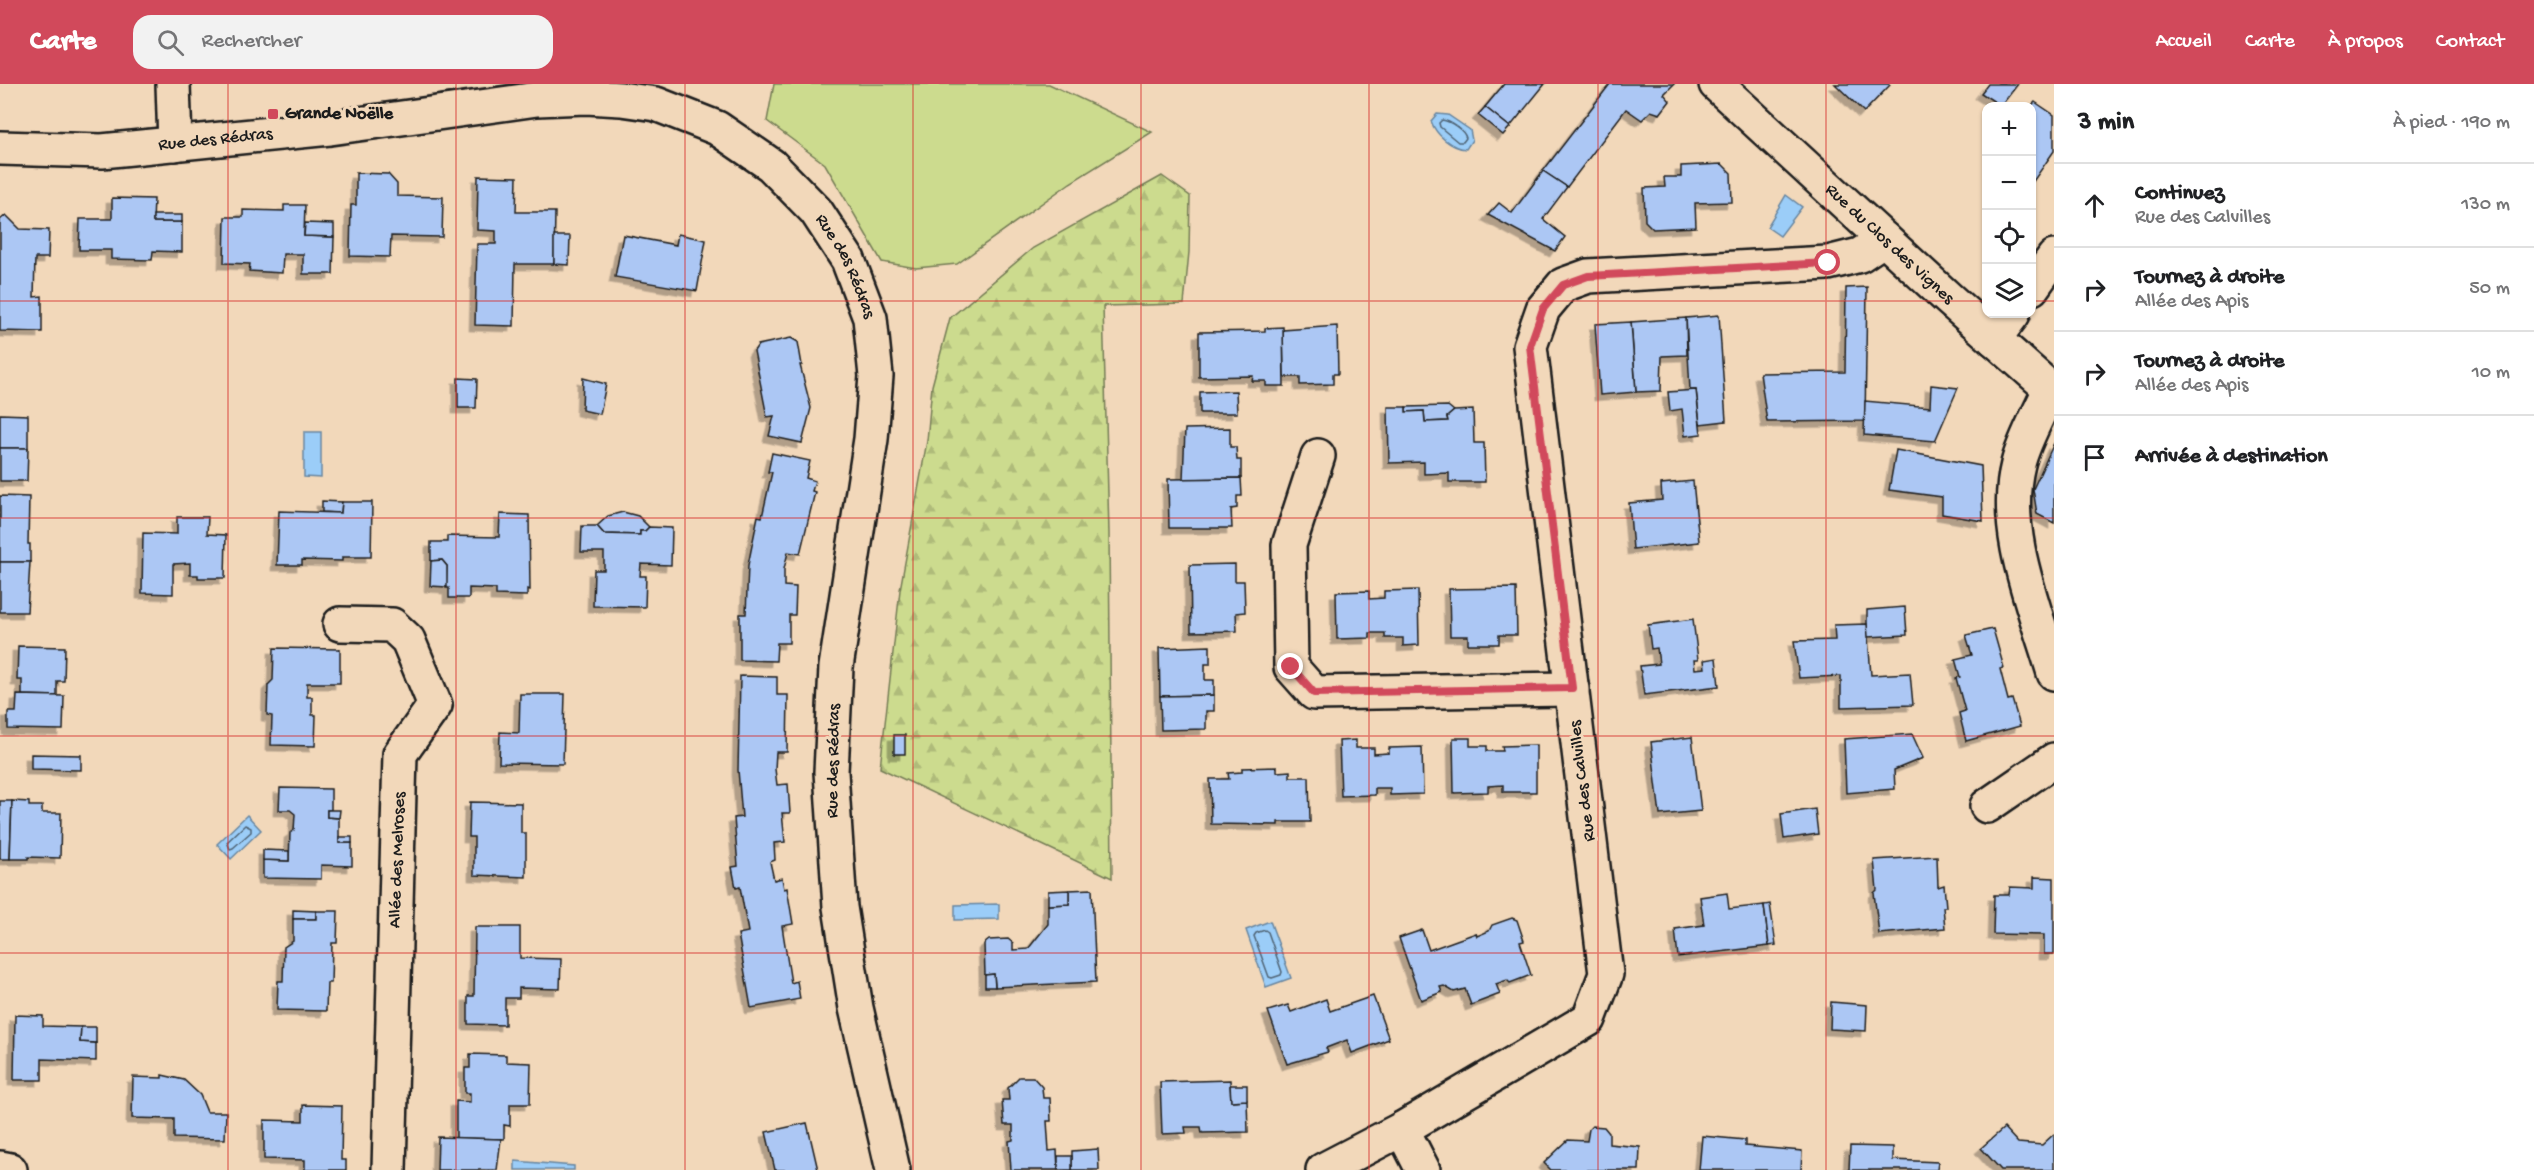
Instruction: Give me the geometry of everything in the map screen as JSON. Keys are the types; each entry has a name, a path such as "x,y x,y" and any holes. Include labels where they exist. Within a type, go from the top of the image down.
{"street":[{"path":"173,84 175,144"},
{"name":"Rue du Clos des Vignes","path":"1729,88 1884,239 2052,390 2018,463 2012,501 2014,538 2054,673"},
{"name":"Rue des Rédras","path":"0,148 102,151 330,128 537,99 586,96 656,104 717,128 771,165 816,211 848,260 870,318 876,376 871,439 836,667 831,772 840,907 859,1020 893,1170"},
{"name":"Rue des Calvilles","path":"1323,1170 1402,1129 1589,1019 1606,974 1530,346 1543,309 1563,285 1588,276 1828,263 1860,255 1884,239"},
{"path":"2036,281 2054,257"},
{"path":"1994,339 2010,318"},
{"path":"1318,456 1289,545 1291,667 1314,693 1572,688"},
{"name":"Allée des Melroses","path":"340,624 392,625 408,640 435,705 400,754 389,1170"},
{"path":"1987,806 2054,760"},
{"path":"1402,1129 1423,1170"},
{"path":"0,1168 10,1170"}],"green space":[{"path":"774,84 1049,84 1152,132 1070,183 957,264 916,268 882,262 825,164 767,121"},
{"path":"1162,176 1190,196 1189,252 1184,304 1103,306 1109,533 1112,878 880,768 900,590 927,441 932,386 950,318 1033,248"}],"water":[{"path":"1437,114 1448,115 1470,130 1472,140 1466,149 1445,140 1436,131 1431,121"},
{"path":"1786,195 1802,207 1780,236 1767,227"},
{"path":"304,432 321,432 321,478 304,477"},
{"path":"247,815 261,830 231,859 217,844"},
{"path":"999,904 999,919 955,920 955,905"},
{"path":"1270,921 1291,978 1266,987 1246,930"},
{"path":"515,1161 574,1166 574,1170 515,1170"}],"building":[{"path":"1504,84 1545,84 1510,127 1485,107"},
{"path":"1610,84 1674,84 1664,94 1670,101 1660,114 1651,111 1642,120 1626,109 1567,187 1543,171"},
{"path":"1835,84 1889,84 1890,85 1864,112"},
{"path":"1988,84 2018,84 2004,102 1995,102 1981,93"},
{"path":"2036,103 2054,115 2054,151 2036,177"},
{"path":"1485,107 1510,127 1503,135 1478,115"},
{"path":"1722,164 1731,173 1732,202 1695,203 1696,227 1653,229 1645,221 1644,188 1665,187 1664,177 1681,177 1681,166"},
{"path":"1543,171 1567,187 1543,219 1565,237 1555,251 1488,215 1499,203 1512,213"},
{"path":"356,173 388,174 397,184 397,196 443,197 442,237 391,236 390,257 350,256 351,205 356,205"},
{"path":"478,176 517,177 516,212 555,212 554,264 515,264 514,326 475,325 477,244 496,244 496,231 477,230"},
{"path":"112,198 154,199 153,222 182,222 182,252 153,251 152,260 111,259 111,250 79,250 80,219 112,219"},
{"path":"284,205 305,205 304,236 334,237 333,274 303,274 303,254 283,254 282,273 249,271 250,264 224,263 225,217 243,217 243,210 284,211"},
{"path":"6,215 20,229 49,230 48,258 35,258 34,297 42,296 42,332 0,331 0,220"},
{"path":"153,215 182,215 182,222 153,222"},
{"path":"305,223 334,224 334,237 304,236"},
{"path":"678,234 706,240 697,291 615,277 623,235 676,245"},
{"path":"554,236 570,236 569,265 554,264"},
{"path":"1867,287 1865,421 1767,422 1760,373 1845,372 1846,288"},
{"path":"1719,315 1726,421 1700,424 1696,390 1690,390 1686,318"},
{"path":"1686,318 1687,355 1662,356 1661,391 1636,392 1631,322"},
{"path":"1631,322 1636,392 1600,395 1595,324"},
{"path":"1337,326 1338,374 1333,374 1333,384 1300,385 1300,377 1284,377 1283,330"},
{"path":"1283,327 1284,386 1266,386 1266,381 1252,381 1253,376 1199,377 1199,332 1265,331 1265,328"},
{"path":"791,338 798,342 802,365 800,365 811,408 802,443 769,436 774,416 767,417 754,351 758,345"},
{"path":"458,378 477,379 476,408 458,408"},
{"path":"583,378 606,384 600,414 582,410"},
{"path":"1931,385 1958,388 1935,441 1864,435 1865,401 1930,407"},
{"path":"1696,390 1701,434 1685,436 1682,409 1670,411 1668,392"},
{"path":"1236,391 1237,413 1200,413 1200,392"},
{"path":"1448,406 1454,411 1447,417 1448,421 1425,422 1424,411 1406,412 1406,407"},
{"path":"1388,407 1406,407 1406,412 1424,411 1425,422 1448,421 1447,417 1454,411 1473,410 1474,443 1484,443 1485,482 1449,482 1449,473 1424,474 1424,462 1389,463"},
{"path":"0,414 28,415 28,448 0,448"},
{"path":"1230,428 1230,447 1236,447 1237,460 1241,460 1241,478 1183,479 1185,429"},
{"path":"2054,443 2054,523 2037,514 2033,489"},
{"path":"0,448 28,448 27,481 0,481"},
{"path":"1896,450 1981,466 1983,521 1942,514 1942,497 1889,490"},
{"path":"772,453 810,461 806,478 815,481 812,491 815,492 800,554 788,552 784,569 784,586 796,587 795,615 789,615 789,643 777,643 776,661 740,660 740,614 746,614 748,565 758,516 762,517 772,472 768,472"},
{"path":"1241,478 1242,496 1237,496 1237,508 1231,509 1232,528 1169,528 1168,479"},
{"path":"1693,481 1699,542 1633,549 1629,503 1662,500 1661,484"},
{"path":"0,496 29,497 30,562 0,562"},
{"path":"322,501 342,502 341,513 322,512"},
{"path":"342,502 372,502 371,557 342,557 342,561 302,560 302,565 277,565 279,511 341,513"},
{"path":"623,512 638,516 649,527 645,531 640,531 640,535 604,534 597,526 608,516"},
{"path":"500,514 529,515 530,590 527,589 527,596 496,595 496,589 469,588 469,598 449,598 449,588 446,588 447,566 442,560 431,561 431,542 447,542 447,536 499,537"},
{"path":"177,517 208,517 207,534 226,535 225,578 198,578 198,575 190,575 190,563 173,564 173,594 142,593 143,533 177,534"},
{"path":"582,526 597,526 604,534 640,535 640,531 645,531 649,527 672,528 671,565 641,564 640,576 646,576 645,607 593,606 594,570 604,570 604,552 581,552"},
{"path":"442,560 447,566 447,587 430,586 431,561"},
{"path":"0,562 30,562 27,612 0,612"},
{"path":"1235,564 1235,581 1244,581 1245,612 1236,613 1237,631 1191,632 1190,565"},
{"path":"1516,588 1517,635 1499,635 1499,644 1468,644 1468,636 1450,636 1449,589"},
{"path":"1418,590 1419,645 1403,646 1403,638 1385,638 1385,633 1370,633 1370,638 1337,639 1336,592 1369,591 1369,599 1384,598 1384,591"},
{"path":"1905,607 1907,635 1867,637 1867,610"},
{"path":"1693,619 1698,660 1694,660 1695,669 1705,668 1704,660 1716,658 1719,686 1644,695 1640,666 1659,664 1657,648 1651,649 1648,625"},
{"path":"1867,624 1871,675 1910,673 1913,705 1841,707 1841,676 1799,678 1794,641 1835,640 1834,625"},
{"path":"1993,629 2004,668 2000,669 2008,700 2012,699 2020,726 1966,741 1959,713 1965,711 1956,678 1960,677 1955,659 1972,655 1966,635"},
{"path":"18,646 65,647 64,681 57,681 57,696 22,695 22,680 17,680"},
{"path":"1210,646 1210,664 1205,664 1205,680 1214,680 1214,695 1160,696 1159,648"},
{"path":"274,648 340,649 340,683 307,683 307,697 312,697 312,715 316,715 315,746 271,745 272,716 267,715 268,685 273,680"},
{"path":"740,676 777,677 777,695 788,695 787,752 776,752 775,769 777,785 788,784 790,813 782,813 785,842 774,843 775,860 770,862 774,880 782,878 784,889 787,888 793,924 782,926 791,983 797,981 800,999 751,1008 738,934 748,932 740,887 736,888 732,867 738,866 734,818 742,817 738,770"},
{"path":"520,694 565,694 563,764 499,763 500,732 519,733"},
{"path":"17,695 64,696 63,730 8,729 8,712 16,712"},
{"path":"1214,695 1214,711 1206,711 1206,729 1161,730 1160,696"},
{"path":"1912,734 1923,758 1894,770 1895,789 1846,793 1844,739"},
{"path":"894,735 905,735 905,754 894,754"},
{"path":"1692,737 1701,811 1660,815 1651,742"},
{"path":"1453,738 1470,738 1470,746 1487,746 1487,751 1503,751 1502,746 1536,745 1536,792 1503,792 1503,785 1488,786 1488,792 1454,793"},
{"path":"1356,740 1356,748 1374,748 1374,754 1389,753 1389,748 1422,747 1423,794 1390,795 1390,788 1375,788 1375,795 1341,796 1339,741"},
{"path":"31,754 81,755 81,770 31,769"},
{"path":"1277,767 1277,772 1290,771 1290,777 1309,777 1310,822 1278,822 1278,825 1211,824 1210,779 1229,779 1228,773 1242,772 1242,768"},
{"path":"280,788 331,789 331,810 327,810 327,817 339,818 339,843 352,843 352,866 321,865 321,879 263,878 263,860 289,861 290,833 294,830 295,814 290,810 279,810"},
{"path":"0,801 12,801 10,859 0,859"},
{"path":"12,801 29,802 29,806 42,806 42,813 61,813 60,858 10,859"},
{"path":"470,802 521,803 521,833 526,833 526,877 474,875 474,837 469,837"},
{"path":"1815,809 1818,834 1784,839 1781,814"},
{"path":"327,810 340,810 339,818 327,817"},
{"path":"339,837 352,837 352,843 339,843"},
{"path":"263,850 289,851 289,861 263,860"},
{"path":"1937,856 1938,887 1944,885 1945,928 1879,934 1874,893 1877,890 1874,860"},
{"path":"2034,877 2054,878 2054,954 2044,954 2044,935 1993,934 1994,895 2009,895 2010,887 2034,888"},
{"path":"1092,889 1096,982 995,987 994,974 985,975 984,944 989,940 1008,939 1013,943 1013,950 1028,949 1048,924 1048,905 1069,904 1069,890"},
{"path":"1069,890 1069,904 1048,905 1048,891"},
{"path":"1727,893 1729,909 1764,905 1769,946 1678,957 1675,929 1704,925 1700,897"},
{"path":"1770,904 1776,945 1769,946 1764,905"},
{"path":"293,910 316,911 316,919 293,919"},
{"path":"316,911 338,911 337,943 332,943 331,983 327,983 326,1011 277,1010 278,981 283,981 284,947 293,941 293,919 316,919"},
{"path":"1512,918 1517,920 1524,941 1520,942 1531,975 1510,983 1507,980 1496,984 1500,994 1471,1005 1465,989 1454,992 1444,986 1440,987 1442,992 1421,1000 1399,938 1422,930 1429,950 1476,933 1477,936 1489,931 1492,925"},
{"path":"475,927 520,927 520,958 561,959 560,989 519,988 519,998 505,998 505,1025 468,1024 468,996 474,996"},
{"path":"994,974 995,987 985,987 985,975"},
{"path":"1373,996 1389,1039 1352,1053 1347,1040 1326,1048 1328,1052 1287,1064 1268,1011 1288,1005 1291,1012 1326,999 1330,1011"},
{"path":"1831,1002 1867,1005 1866,1031 1830,1029"},
{"path":"15,1015 43,1016 43,1026 81,1027 80,1042 96,1043 96,1061 42,1059 42,1080 14,1080"},
{"path":"81,1027 96,1027 96,1043 80,1042"},
{"path":"470,1054 506,1055 506,1062 531,1063 530,1104 510,1104 510,1126 504,1125 504,1139 456,1138 456,1101 470,1102 470,1093 465,1093 465,1068 470,1068"},
{"path":"162,1075 184,1080 200,1095 207,1112 226,1112 225,1139 174,1138 174,1119 132,1118 133,1077 162,1078"},
{"path":"1019,1077 1033,1077 1042,1087 1043,1098 1050,1098 1051,1121 1047,1121 1049,1151 1057,1150 1058,1170 1011,1170 1009,1141 1013,1140 1013,1125 1004,1125 1002,1100 1009,1100 1008,1088"},
{"path":"1230,1080 1231,1101 1247,1100 1248,1132 1202,1133 1201,1127 1185,1127 1186,1133 1162,1134 1160,1082"},
{"path":"1230,1085 1247,1085 1247,1100 1231,1101"},
{"path":"303,1105 342,1106 341,1160 346,1160 346,1170 305,1170 305,1160 264,1159 264,1120 303,1121"},
{"path":"807,1123 818,1170 775,1170 766,1132"},
{"path":"1592,1126 1604,1127 1609,1133 1609,1144 1640,1147 1639,1170 1551,1170 1544,1163 1568,1140 1587,1141 1589,1129"},
{"path":"2004,1128 2018,1143 2042,1145 2054,1134 2054,1170 2001,1170 1981,1148"},
{"path":"1702,1136 1745,1140 1745,1146 1802,1151 1801,1170 1699,1170"},
{"path":"438,1137 501,1139 497,1170 437,1170"},
{"path":"1850,1146 1893,1147 1893,1160 1938,1162 1937,1170 1849,1170"},
{"path":"1098,1149 1099,1170 1072,1170 1072,1151"},
{"path":"1058,1156 1072,1156 1072,1170 1058,1170"}],"place":[{"name":"Grande Noëlle","path":"273,114"}],"route":[{"path":"1291,667 1314,693 1572,688 1530,346 1543,309 1563,285 1588,276 1828,263"}]}
